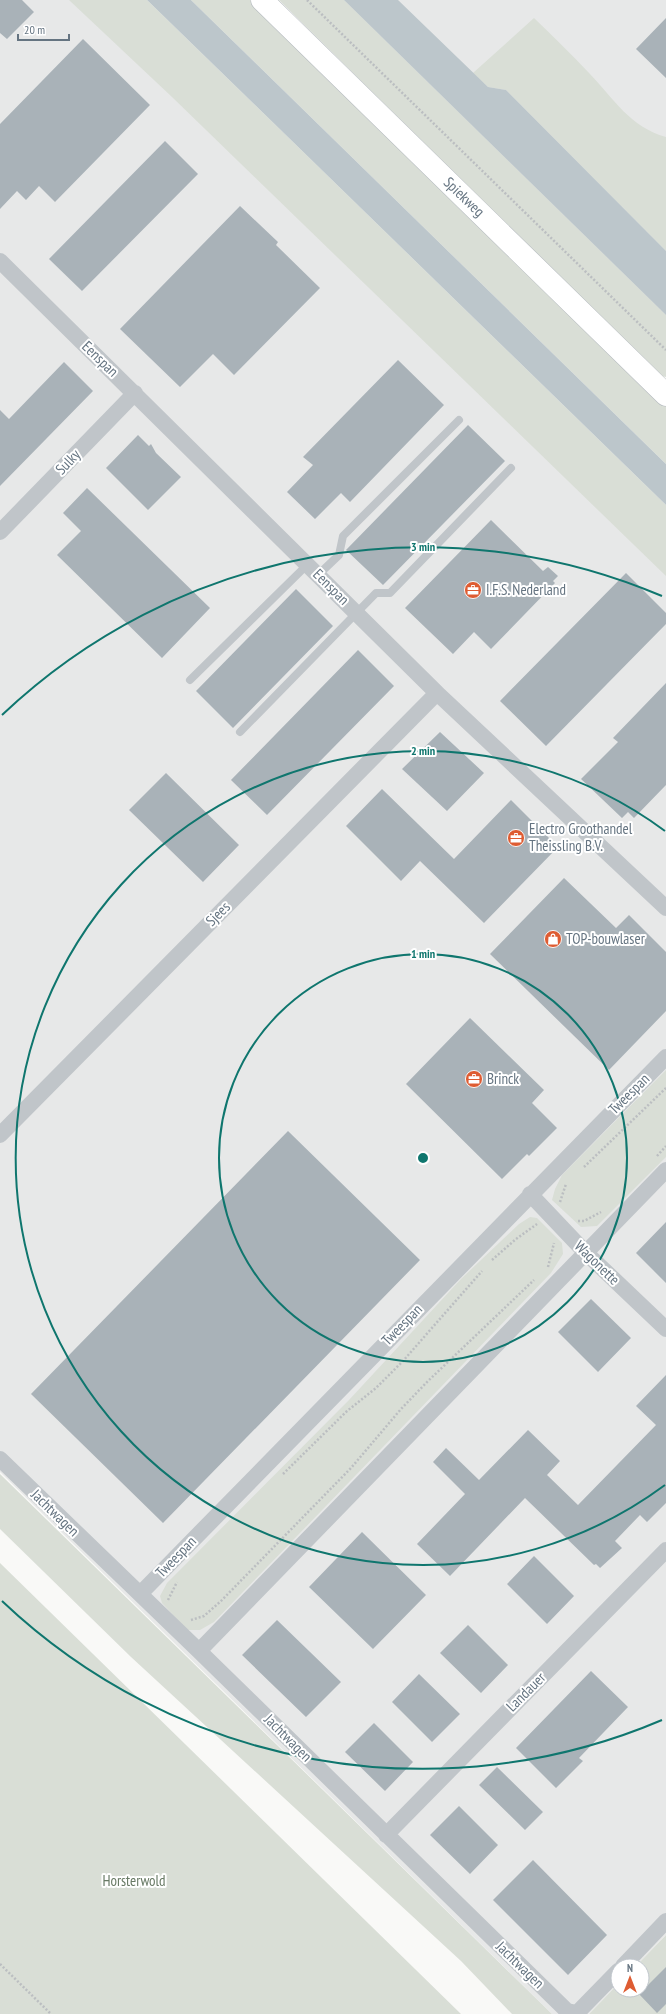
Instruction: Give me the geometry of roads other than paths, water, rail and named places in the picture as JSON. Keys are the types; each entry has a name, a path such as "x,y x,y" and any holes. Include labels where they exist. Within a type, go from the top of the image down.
{"main road":[{"name":"Spiekweg","path":"262,0 666,395"}],"street":[{"name":"Eenspan","path":"0,260 437,692 666,908"},
{"name":"Sulky","path":"0,532 135,393"},
{"name":"Sjees","path":"0,1135 437,692"},
{"name":"Tweespan","path":"140,1594 530,1194 666,1057"},
{"path":"199,1651 666,1170"},
{"name":"Wagonette","path":"530,1194 585,1252 666,1329"},
{"name":"Jachtwagen","path":"0,1459 567,2010 577,2013"},
{"name":"Landauer","path":"386,1835 666,1550"},
{"path":"631,1958 666,1921"},
{"path":"577,2013 610,1979"}],"lane":[{"path":"190,680 313,570 339,555 343,536 459,420"},
{"path":"240,732 376,592 390,592 511,468"}],"place":[{"name":"I.F.S. Nederland","path":"473,590"},
{"name":"Electro Groothandel Theissling B.V.","path":"516,838"},
{"name":"TOP-bouwlaser","path":"553,939"},
{"name":"Brinck","path":"474,1079"}],"park label":[{"name":"Horsterwold","path":"134,1881"}]}
